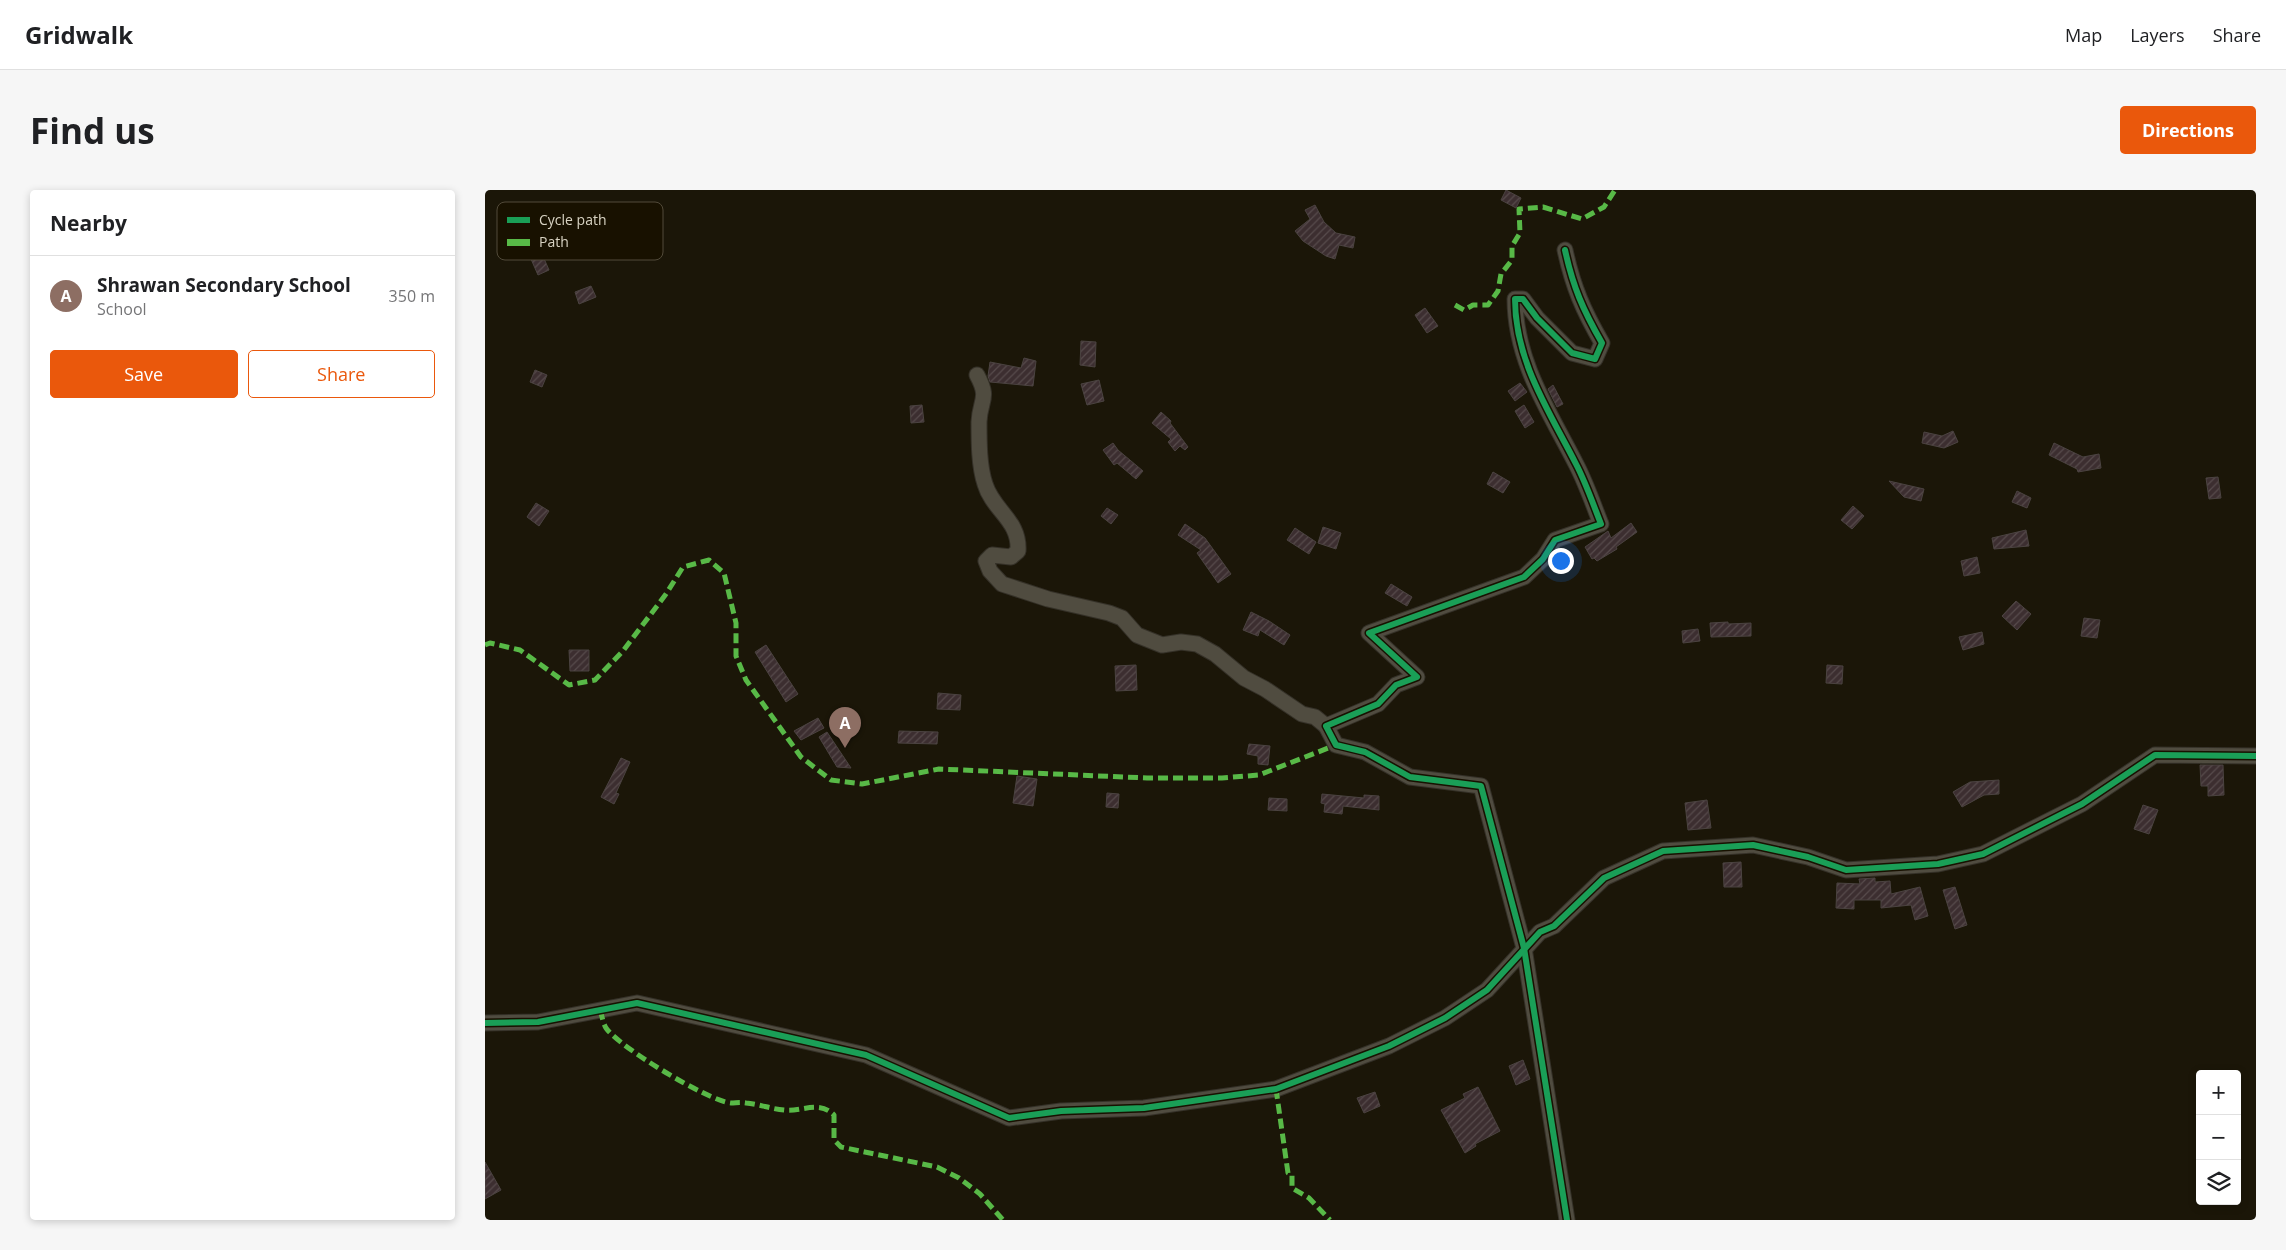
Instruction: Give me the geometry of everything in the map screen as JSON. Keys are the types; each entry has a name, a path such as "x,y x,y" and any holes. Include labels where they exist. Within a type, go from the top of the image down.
{"street":[{"path":"1326,726 1378,704 1396,685 1417,677 1369,633 1524,578 1543,558 1555,540 1601,524 1577,466 1539,396 1517,333 1515,299 1523,299 1537,318 1572,353 1595,359 1601,343 1583,310 1572,281 1565,250"},
{"path":"977,375 984,388 985,400 979,423 985,486 1001,513 1017,530 1019,541 1018,551 1011,556 992,555 986,561 990,571 1002,584 1048,599 1109,613 1122,618 1137,635 1162,645 1181,642 1197,644 1215,654 1244,678 1265,689 1303,714 1315,717 1326,726 1336,745 1365,752 1410,777 1481,786 1524,948 1567,1220"},
{"path":"485,1023 538,1022 637,1003 867,1055 1009,1118 1061,1111 1144,1108 1276,1089 1389,1046 1445,1018 1487,990 1540,932 1554,926 1604,878 1663,852 1753,845 1808,857 1846,870 1938,864 1983,854 2082,804 2155,755 2256,756"}],"building":[{"path":"1506,190 1521,198 1516,208 1501,200"},
{"path":"1315,205 1324,222 1336,233 1355,237 1353,248 1339,245 1335,259 1326,256 1303,241 1295,231 1310,219 1305,210"},
{"path":"531,260 545,260 549,270 538,275"},
{"path":"591,286 596,297 579,304 575,292"},
{"path":"1425,308 1438,326 1427,333 1415,315"},
{"path":"1081,341 1096,342 1095,367 1080,365"},
{"path":"1024,358 1036,361 1033,386 990,382 988,376 990,362 1021,368"},
{"path":"535,370 547,375 542,387 530,382"},
{"path":"1099,380 1104,401 1087,405 1081,384"},
{"path":"1520,383 1527,392 1515,401 1508,391"},
{"path":"1553,385 1563,404 1557,407 1548,389"},
{"path":"922,405 924,422 911,423 910,406"},
{"path":"1524,405 1534,422 1525,428 1515,411"},
{"path":"1161,412 1171,421 1170,423 1188,447 1185,450 1180,446 1175,451 1168,442 1171,439 1152,423"},
{"path":"1953,431 1958,442 1944,448 1922,443 1924,432 1942,436"},
{"path":"1113,443 1118,450 1143,471 1136,479 1117,463 1114,465 1103,450"},
{"path":"2054,443 2083,457 2099,454 2101,468 2078,472 2077,469 2049,455"},
{"path":"1493,472 1510,482 1503,493 1487,484"},
{"path":"2218,477 2221,498 2209,499 2206,478"},
{"path":"1889,481 1924,489 1921,501 1904,497"},
{"path":"2017,491 2031,498 2027,508 2012,502"},
{"path":"536,503 549,511 539,526 527,517"},
{"path":"1853,506 1864,516 1852,529 1841,520"},
{"path":"1107,508 1118,515 1111,524 1101,516"},
{"path":"1631,523 1637,532 1616,547 1617,549 1597,561 1594,558 1592,559 1585,547 1608,531 1611,538"},
{"path":"1185,524 1205,538 1231,574 1218,583 1197,553 1201,550 1178,535"},
{"path":"1323,527 1341,533 1336,549 1318,543"},
{"path":"1295,528 1316,542 1309,554 1287,540"},
{"path":"2026,530 2029,546 1994,549 1992,538"},
{"path":"1977,557 1980,573 1964,576 1961,561"},
{"path":"1391,584 1412,597 1407,606 1385,593"},
{"path":"2016,601 2031,614 2017,630 2002,616"},
{"path":"1251,612 1290,635 1284,645 1260,630 1258,636 1243,630"},
{"path":"2084,618 2100,620 2097,638 2081,636"},
{"path":"1728,622 1728,624 1751,623 1751,636 1711,637 1710,623"},
{"path":"1698,629 1700,641 1683,643 1682,631"},
{"path":"1982,632 1984,644 1963,650 1959,637"},
{"path":"766,645 798,694 786,702 755,652"},
{"path":"569,650 589,650 589,671 570,671"},
{"path":"1136,665 1137,690 1116,691 1115,666"},
{"path":"1827,665 1843,666 1842,684 1826,683"},
{"path":"938,693 961,695 960,710 937,709"},
{"path":"818,718 824,728 801,740 794,731"},
{"path":"899,731 938,732 937,744 898,743"},
{"path":"827,732 851,768 837,767 819,737"},
{"path":"1249,744 1270,746 1268,765 1258,764 1258,756 1247,754"},
{"path":"621,758 630,762 616,793 619,794 614,804 601,797"},
{"path":"2200,765 2223,765 2224,795 2208,796 2208,786 2201,786"},
{"path":"1017,776 1037,779 1033,806 1013,803"},
{"path":"1999,780 1999,794 1984,795 1962,807 1953,792 1970,782"},
{"path":"1107,793 1119,794 1118,808 1106,807"},
{"path":"1322,794 1364,798 1364,795 1379,796 1379,810 1343,806 1342,814 1324,812 1325,804 1321,803"},
{"path":"1269,798 1287,799 1287,811 1268,810"},
{"path":"1707,800 1711,828 1688,830 1685,803"},
{"path":"2143,805 2158,810 2149,834 2134,829"},
{"path":"1741,862 1742,887 1724,887 1723,863"},
{"path":"1875,878 1875,882 1890,881 1891,894 1920,887 1928,916 1915,920 1911,905 1881,908 1881,900 1854,900 1854,909 1836,908 1837,883 1860,884 1859,879"},
{"path":"1955,887 1967,925 1955,929 1943,890"},
{"path":"1523,1060 1530,1079 1516,1085 1509,1066"},
{"path":"1478,1087 1500,1131 1475,1144 1476,1146 1465,1153 1441,1110 1465,1098 1463,1094"},
{"path":"1375,1092 1380,1106 1364,1113 1357,1098"},
{"path":"485,1162 501,1190 485,1199"}],"marked path":[{"path":"1455,305 1464,310 1473,305 1488,305 1498,291 1501,274 1512,260 1512,246 1520,233 1519,209 1543,207 1582,219 1604,207 1615,190"},
{"path":"485,645 490,643 520,650 569,685 595,680 623,651 666,594 683,567 709,560 724,573 736,623 736,656 746,680 801,757 831,780 862,784 939,769 1147,778 1222,778 1259,775 1336,745"},
{"path":"600,1010 606,1028 614,1037 645,1060 704,1093 731,1103 751,1104 774,1109 822,1108 834,1115 834,1140 841,1147 937,1167 959,1178 980,1194 1003,1220"},
{"path":"1276,1089 1288,1173 1292,1175 1292,1188 1309,1198 1330,1220"}],"cycle path":[{"path":"1565,250 1579,298 1602,343 1595,359 1572,353 1537,318 1523,299 1515,299 1517,322 1521,343 1535,385 1580,471 1601,524 1555,540 1543,559 1524,577 1369,633 1417,677 1396,685 1378,704 1326,726 1336,745 1365,752 1410,777 1481,786 1524,948 1567,1220"},
{"path":"485,1023 538,1022 637,1003 866,1055 1009,1118 1061,1111 1144,1108 1276,1089 1389,1046 1445,1018 1487,990 1540,932 1554,926 1604,878 1663,851 1753,845 1808,857 1846,870 1938,864 1983,854 2082,804 2155,755 2256,756"}],"place":[{"name":"Shrawan Secondary School","path":"845,748"}]}
